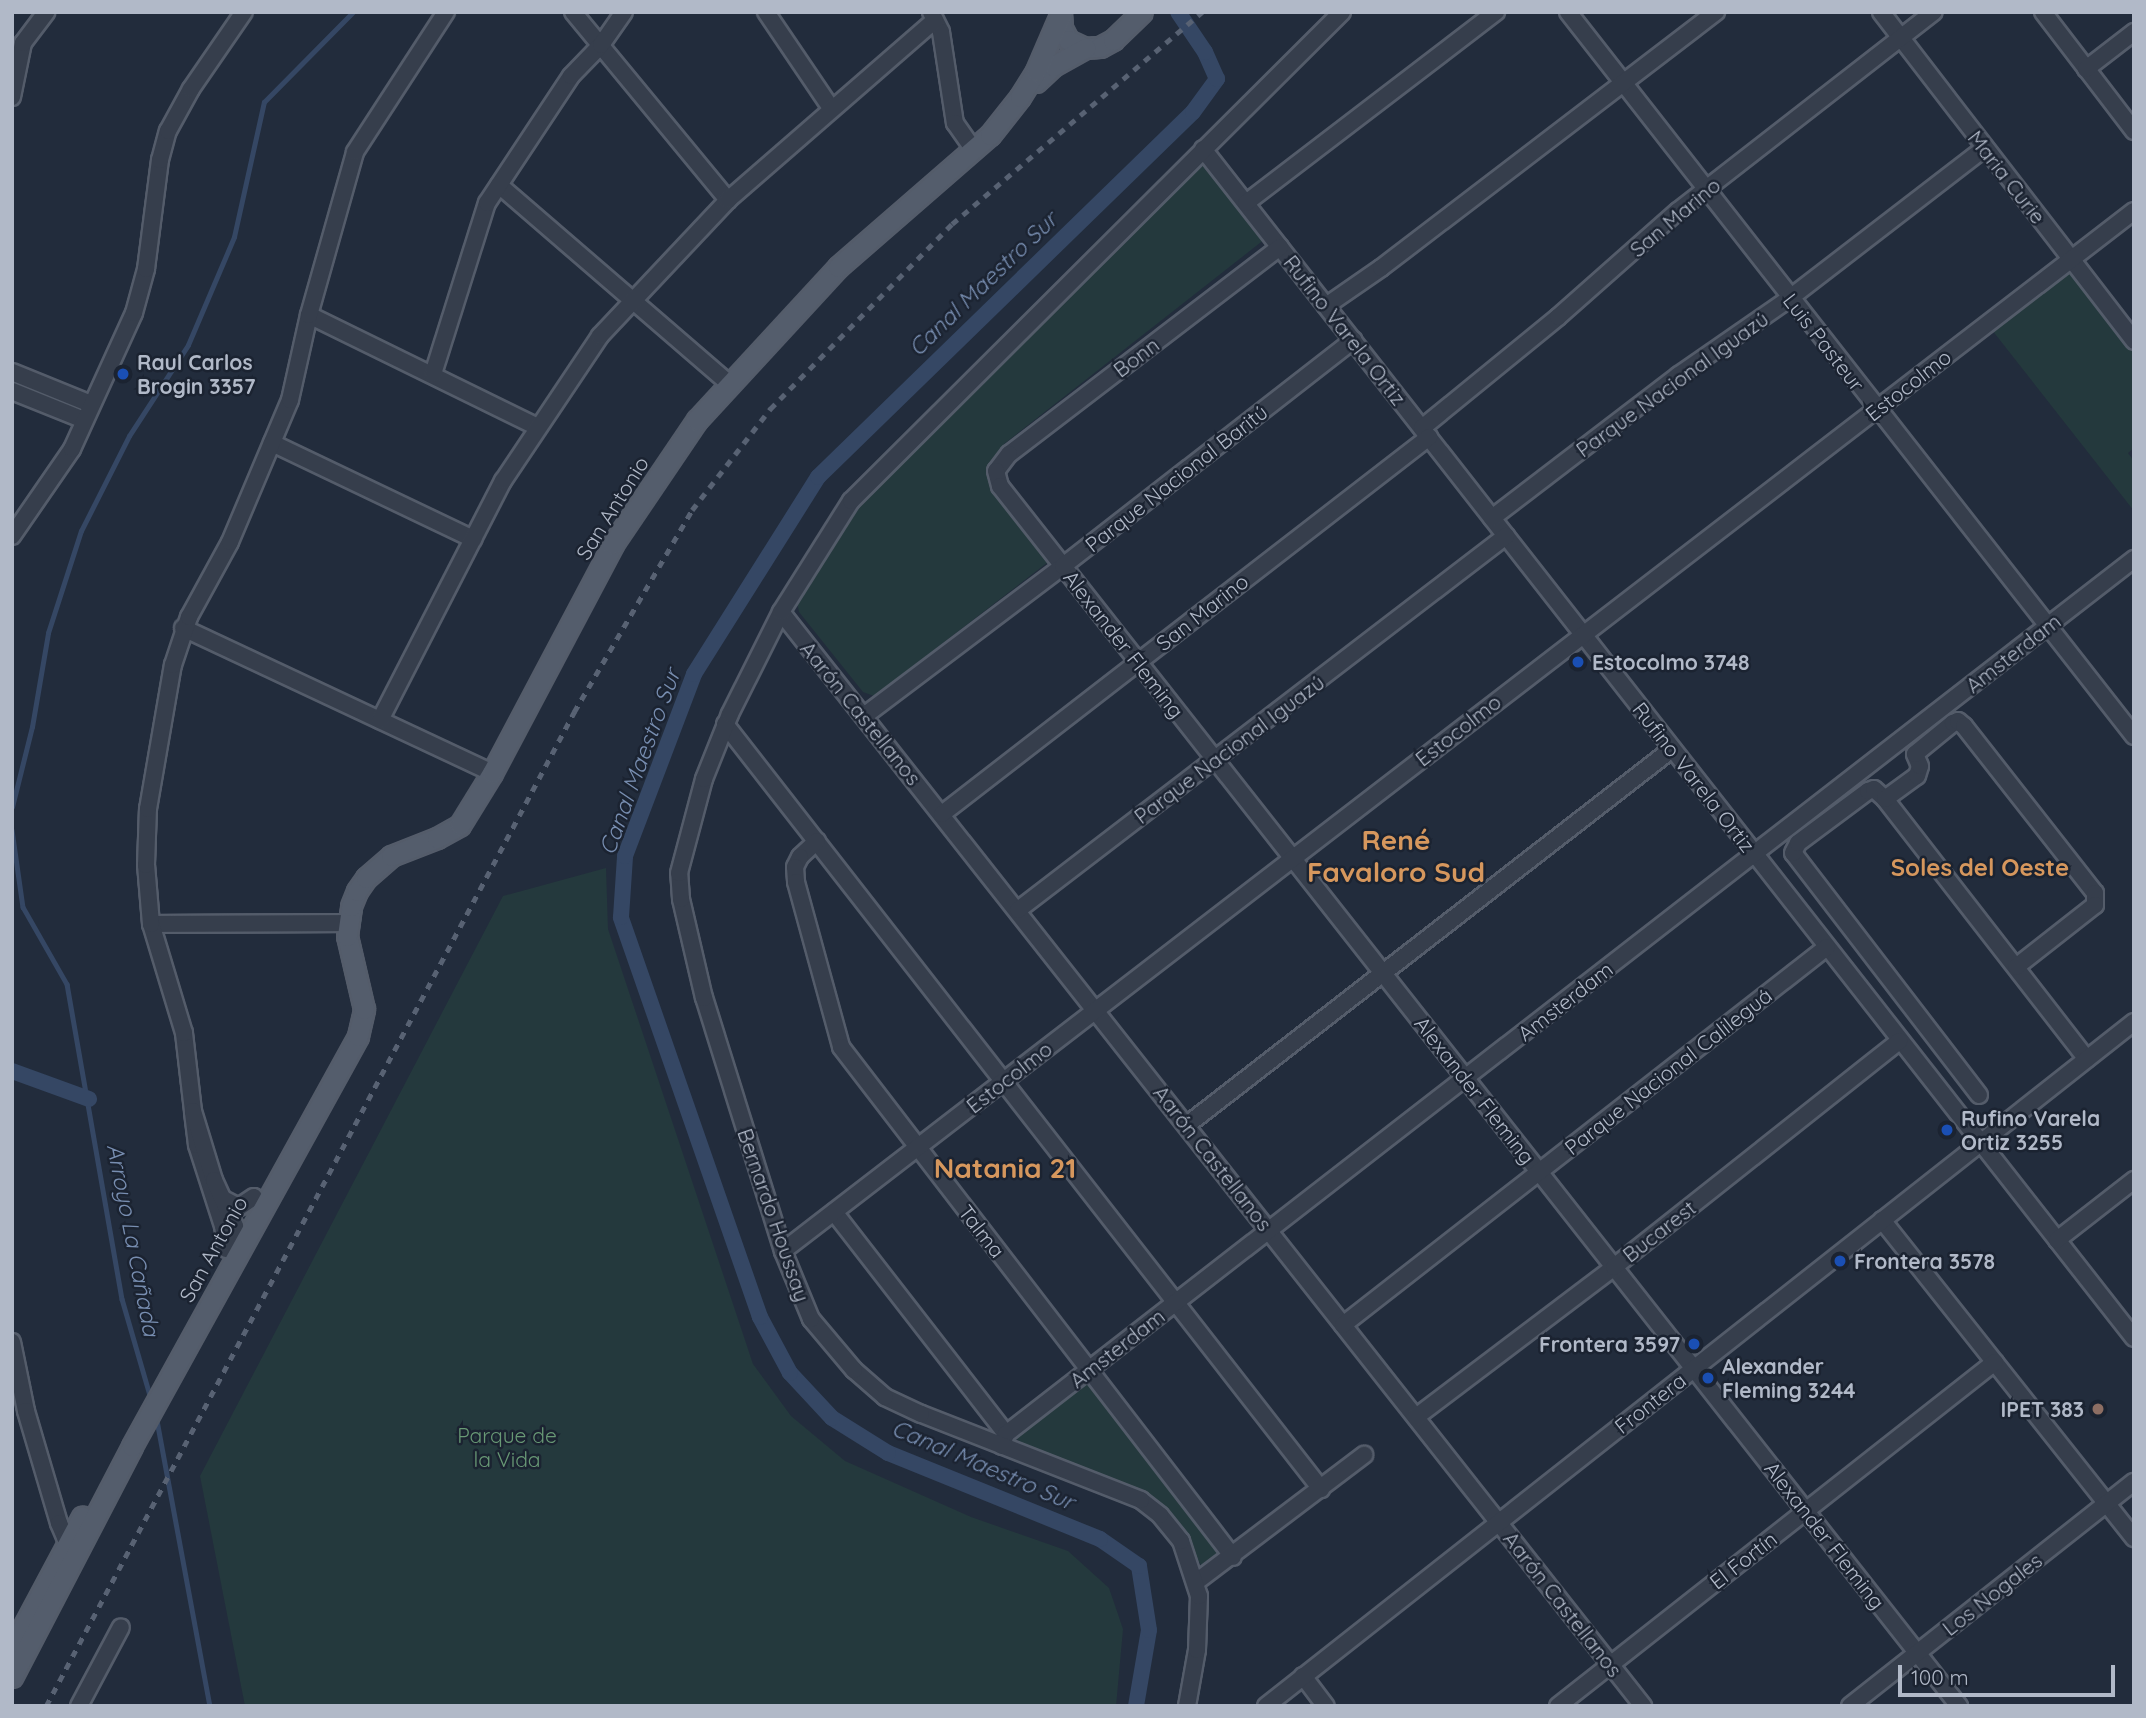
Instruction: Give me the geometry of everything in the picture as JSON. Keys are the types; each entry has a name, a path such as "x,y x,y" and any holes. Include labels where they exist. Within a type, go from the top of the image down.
{"main road":[{"path":"1061,13 1062,28 1068,40 1085,48"},
{"name":"San Antonio","path":"1020,97 1046,51 1061,13"},
{"name":"San Antonio","path":"12,1648 132,1446 166,1371 232,1250 358,1036 364,1016 350,954 348,923 357,891 372,871 391,856 437,838 460,824 492,773 613,544 665,464 728,383 838,267 974,150 1020,97 1053,66 1085,48 1100,47 1113,40 1143,13"},
{"name":"San Antonio","path":"232,1250 236,1230 344,1037 358,990"},
{"name":"San Antonio","path":"12,1677 137,1413 166,1371"}],"street":[{"path":"12,97 18,41 46,12"},
{"path":"12,536 65,463 141,290 160,160 168,131 191,89 244,12"},
{"path":"232,1250 198,1145 184,1033 151,924 146,865 148,809 173,665 183,628 230,542 296,380 309,315 355,152 446,12"},
{"path":"573,12 728,200"},
{"path":"433,374 480,219 499,185 571,76 601,45 624,12"},
{"path":"766,12 831,108"},
{"name":"Bernardo Houssay","path":"1187,1706 1200,1614 1196,1583 1181,1541 1152,1507 1004,1440 921,1414 871,1387 811,1319 783,1251 704,998 679,885 682,859 704,779 726,724 780,612 850,501 1342,12"},
{"path":"1246,203 1496,12"},
{"name":"Luis Pasteur","path":"1568,12 1621,84 2134,736"},
{"path":"1326,306 1381,268 1716,12"},
{"name":"Maria Curie","path":"1881,12 2134,341"},
{"name":"San Marino","path":"942,814 1138,662 1425,432 1706,190 1934,12"},
{"path":"2043,12 2134,131"},
{"path":"380,720 503,481 600,336 728,200 933,16 941,32 955,123 974,150"},
{"path":"2087,69 2134,32"},
{"name":"Parque Nacional Iguazú","path":"1492,518 1679,375 1790,298 1985,148"},
{"name":"Rufino Varela Ortiz","path":"1203,149 1899,1041 2132,1334"},
{"path":"499,185 728,383"},
{"name":"Estocolmo","path":"783,1251 2134,211"},
{"name":"Bonn","path":"996,471 1009,454 1280,247"},
{"path":"309,315 538,427"},
{"name":"Parque Nacional Baritú","path":"863,716 1063,566 1353,340"},
{"path":"12,372 90,404"},
{"path":"12,391 84,420"},
{"path":"272,443 473,539"},
{"name":"Alexander Fleming","path":"996,471 1000,486 1959,1706"},
{"name":"Parque Nacional Iguazú","path":"1017,910 1506,536"},
{"name":"Amsterdam","path":"1004,1440 1089,1370 2134,559"},
{"name":"Aarón Castellanos","path":"780,612 1643,1706"},
{"path":"183,628 492,773"},
{"path":"1885,799 1917,776 1920,766 1915,754 1958,721 2095,893 2095,905 2016,967"},
{"path":"726,724 1321,1489"},
{"path":"1187,1125 1672,749"},
{"path":"1979,1096 1793,853 1798,844 1868,790 1874,789 1885,799 2087,1059"},
{"name":"Talma","path":"817,841 800,857 796,867 796,882 836,1036 1233,1557"},
{"path":"151,924 348,923"},
{"name":"Parque Nacional Calileguá","path":"1343,1325 1827,947"},
{"name":"Frontera","path":"1266,1706 2134,1022"},
{"name":"Bucarest","path":"1416,1417 1614,1267 1899,1041"},
{"path":"193,1111 236,1230"},
{"path":"2057,1240 2134,1180"},
{"path":"223,1199 239,1207 254,1197"},
{"path":"834,1212 1004,1440"},
{"path":"1882,1220 2134,1538"},
{"path":"12,1342 19,1409 59,1522 74,1546"},
{"name":"El Fortín","path":"1558,1706 1995,1362"},
{"path":"1196,1583 1364,1455"},
{"name":"Los Nogales","path":"1850,1706 2134,1482"},
{"path":"79,1706 121,1627"},
{"path":"1303,1676 1326,1706"}],"green space":[{"path":"1206,166 1265,239 1004,444 995,464 1052,559 874,696 863,692 799,612 796,596 855,505 1196,167"},
{"path":"2071,274 2079,278 2134,349 2134,448 2128,453 2134,461 2134,511 1992,330 2061,276"},
{"name":"Parque de la Vida","path":"606,868 608,929 753,1364 791,1416 845,1461 971,1517 1068,1551 1109,1588 1123,1629 1116,1706 245,1706 200,1476 503,896"},
{"path":"1084,1380 1224,1552 1204,1569 1163,1510 1141,1493 1022,1443 1014,1437"}],"waterway":[{"name":"Arroyo La Cañada","path":"12,807 32,727 48,633 81,531 129,436 188,345 234,237 264,102 353,12"},
{"name":"Canal Maestro Sur","path":"1136,1706 1149,1630 1139,1566 1100,1539 888,1453 832,1418 790,1373 760,1317 621,917 625,856 694,674 818,477 1193,112 1217,79 1205,52 1178,12"},
{"name":"Arroyo La Cañada","path":"12,830 23,907 67,984 122,1299 151,1399"},
{"path":"12,1071 89,1099"},
{"name":"Arroyo La Cañada","path":"156,1415 210,1706"}],"railway":[{"path":"46,1706 574,712 692,510 770,409 952,224 1202,12"}],"place":[{"name":"Raul Carlos Brogin 3357","path":"123,374"},
{"name":"Estocolmo 3748","path":"1578,662"},
{"name":"Rufino Varela Ortiz 3255","path":"1947,1130"},
{"name":"Frontera 3578","path":"1840,1261"},
{"name":"Frontera 3597","path":"1694,1344"},
{"name":"Alexander Fleming 3244","path":"1708,1378"},
{"name":"IPET 383","path":"2098,1409"}],"district":[{"name":"René Favaloro Sud","path":"1396,856"},
{"name":"Soles del Oeste","path":"1980,868"},
{"name":"Natania 21","path":"1005,1168"}]}
